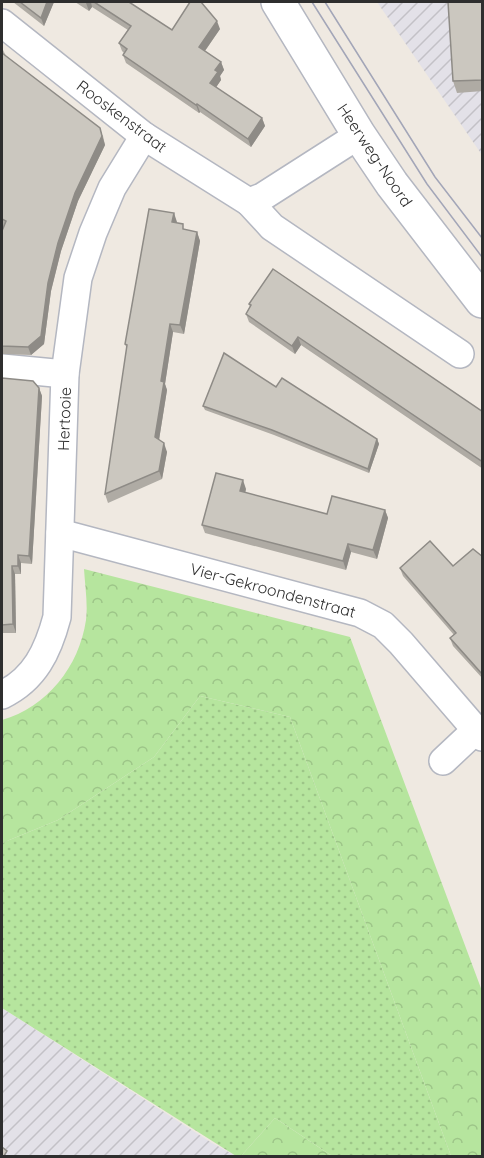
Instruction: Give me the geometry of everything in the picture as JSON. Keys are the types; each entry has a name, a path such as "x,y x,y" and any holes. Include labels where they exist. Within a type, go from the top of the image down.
{"street":[{"name":"Heerweg-Noord","path":"278,2 358,135 392,184 483,301"},
{"name":"Rooskenstraat","path":"2,23 144,136 249,202 272,227 460,354"},
{"path":"249,202 262,197 358,135"},
{"name":"Hertooie","path":"2,695 16,688 38,667 51,643 57,617 65,374 78,278 93,233 112,188 144,136"},
{"path":"2,368 65,374"},
{"name":"Vier-Gekroondenstraat","path":"60,534 360,613 383,625 479,733 443,761"}],"shaded area":[{"path":"377,2 482,2 482,155"},
{"path":"2,1008 212,1143 236,1156 2,1156"}],"green space":[{"path":"84,569 350,637 482,991 482,1156 451,1156 290,717 200,696 154,757 58,820 2,843 2,720 33,706 47,695 68,669 76,654 86,620"},
{"path":"200,696 290,717 451,1156 332,1156 275,1118 241,1156 236,1156 2,1008 2,843 58,820 154,757"},
{"path":"275,1118 332,1156 241,1156"}],"building":[{"path":"20,2 47,2 41,18"},
{"path":"94,2 129,2 172,30 190,2 201,2 217,21 199,47 221,62 215,70 218,72 210,83 262,118 248,139 123,55 127,49 119,43 131,26"},
{"path":"448,2 483,2 483,80 453,81"},
{"path":"2,53 100,128 102,136 75,193 58,243 48,283 41,336 28,347 2,346 2,231 6,221 2,219"},
{"path":"149,209 174,213 172,222 183,224 183,229 197,232 180,325 170,324 155,437 164,443 159,471 105,494 127,345 125,344"},
{"path":"273,269 483,412 483,462 298,337 292,346 246,314 251,305 249,304"},
{"path":"224,353 276,387 282,378 377,439 368,469 272,430 203,406"},
{"path":"2,378 33,381 39,388 29,556 18,555 18,566 12,566 13,624 2,625"},
{"path":"216,473 243,480 240,491 327,514 332,496 385,510 373,550 348,544 343,561 202,525"},
{"path":"430,541 453,566 473,549 483,557 483,675 450,638 456,633 400,568"},
{"path":"2,1147 7,1151 4,1156 2,1156"}],"tram line":[{"path":"312,2 427,184 482,257"},
{"path":"325,2 435,177 482,238"}]}
